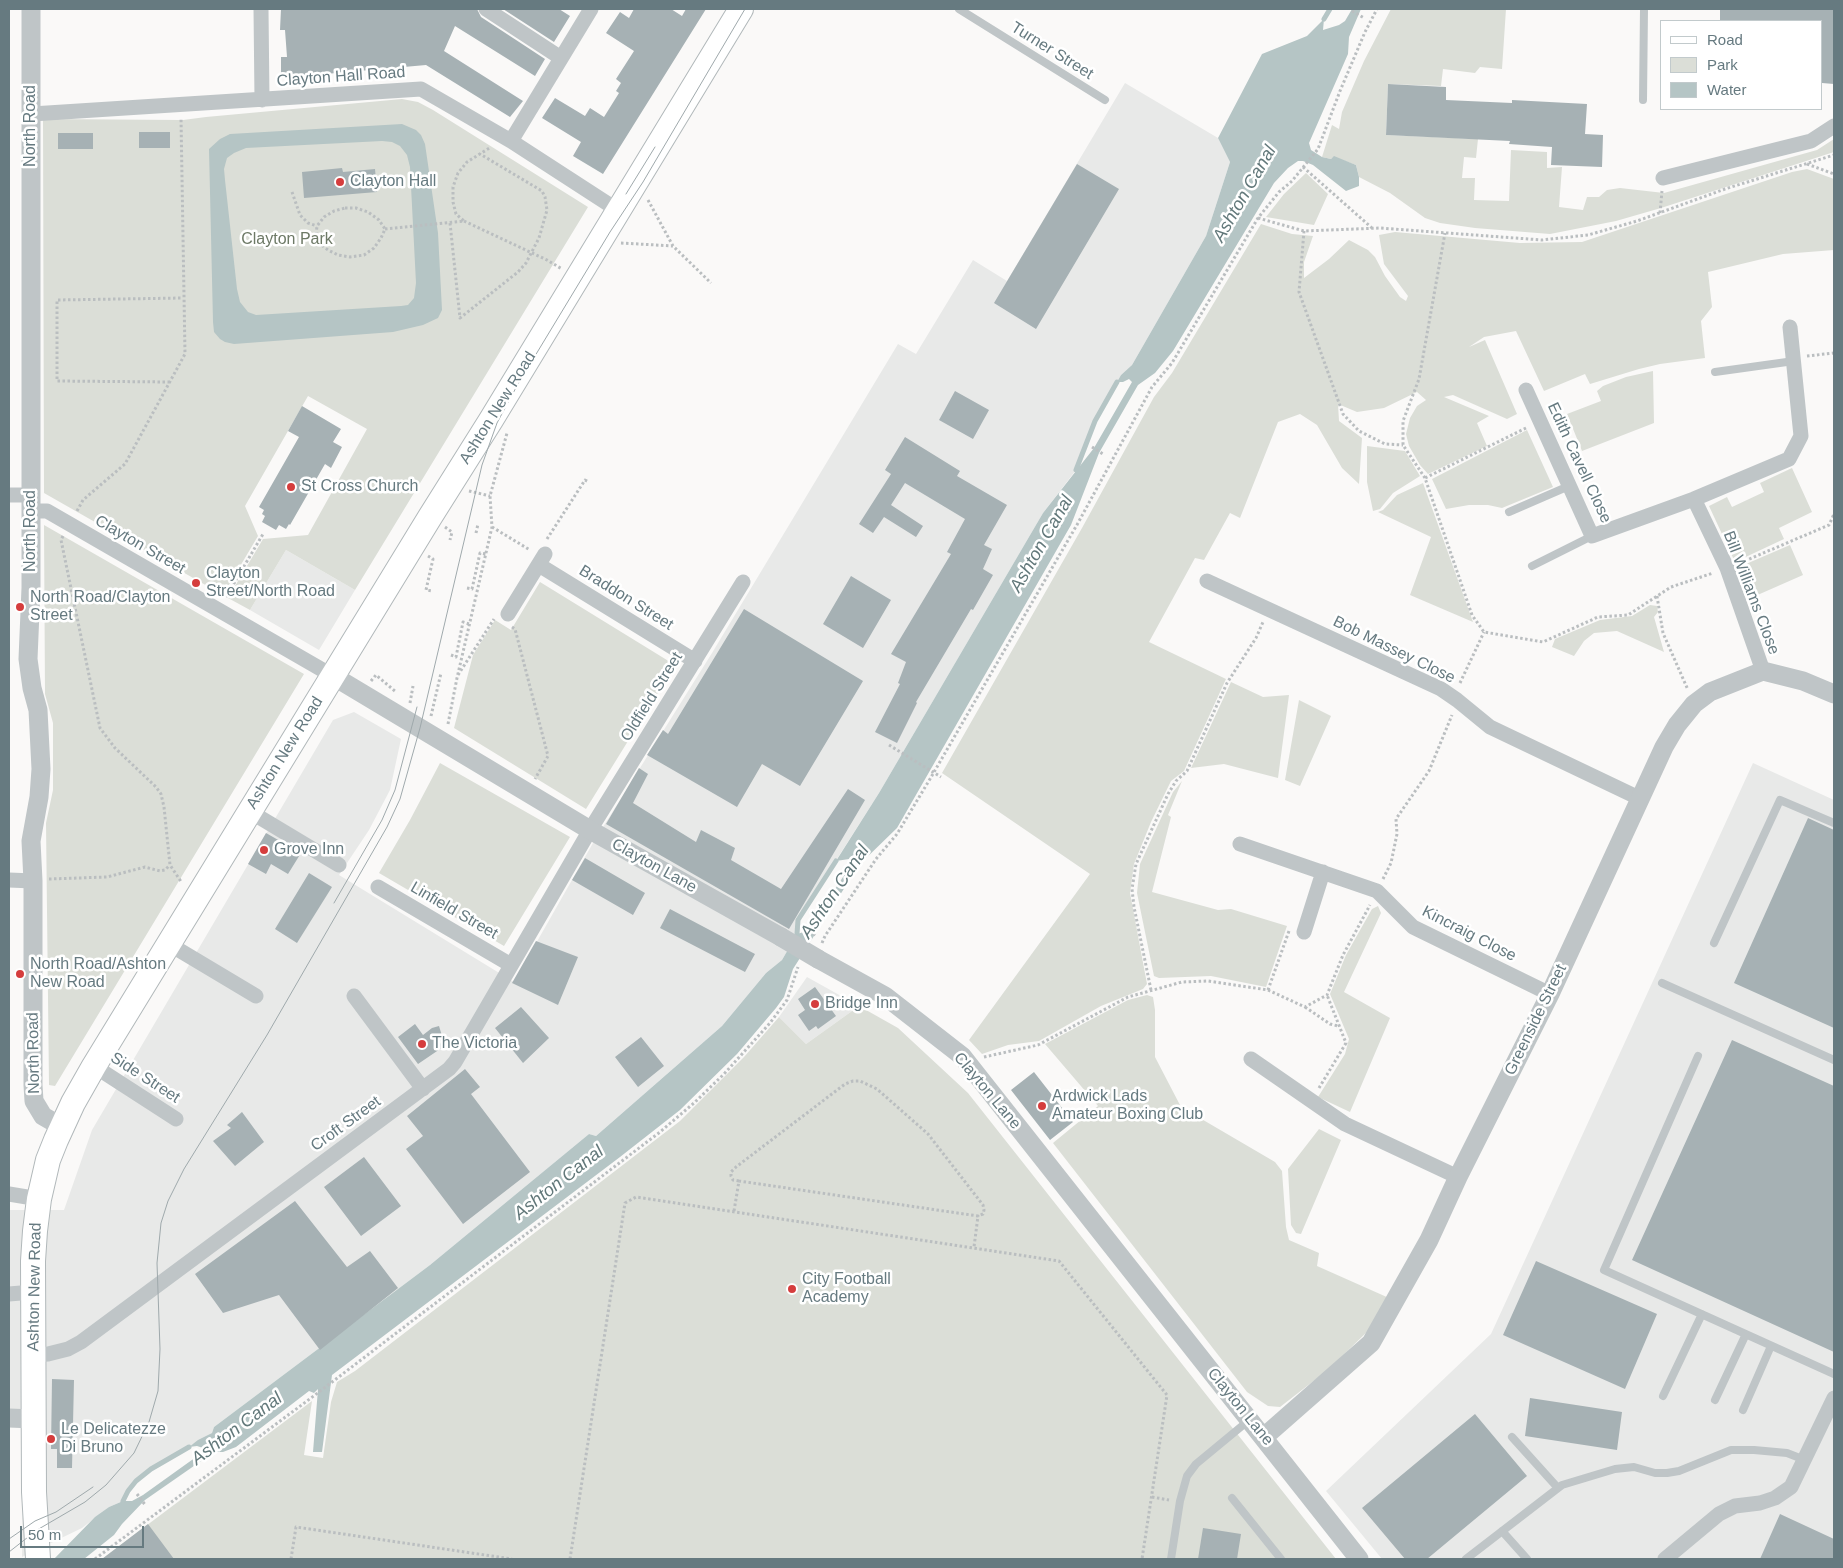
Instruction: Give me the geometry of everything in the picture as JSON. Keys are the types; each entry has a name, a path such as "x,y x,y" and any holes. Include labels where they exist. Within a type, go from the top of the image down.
{"main road":[{"name":"Ashton New Road","path":"38,1555 35,1521 34,1419 33,1292 35,1231 39,1199 48,1160 62,1127 94,1066 249,810 619,211 741,9"}],"street":[{"name":"North Road","path":"30,9 32,114 31,588 28,659 32,688 38,710 41,769 39,796 31,842 33,880 32,1085 34,1101 43,1116 62,1127"},
{"path":"261,9 262,100"},
{"path":"486,9 561,58"},
{"path":"509,139 591,9"},
{"name":"Clayton Hall Road","path":"32,114 421,89 509,139 619,211"},
{"path":"1663,178 1811,141 1834,126"},
{"path":"1694,499 1789,459 1801,436 1790,326"},
{"name":"Edith Cavell Close","path":"1526,390 1592,536 1694,499"},
{"name":"Clayton Street","path":"9,495 47,511 333,676"},
{"name":"Bill Williams Close","path":"1694,499 1727,568 1763,671"},
{"path":"503,619 542,559"},
{"name":"Braddon Street","path":"542,559 695,661"},
{"name":"Bob Massey Close","path":"1207,581 1441,690 1490,727 1641,798"},
{"name":"Oldfield Street","path":"590,830 743,582"},
{"path":"1763,671 1803,681 1834,694"},
{"name":"Greenside Street","path":"1264,1437 1371,1343 1428,1240 1550,994 1664,747 1677,725 1694,704 1710,692 1763,671"},
{"name":"Clayton Lane","path":"333,676 590,830 781,937 815,950 885,996 962,1056 1359,1559"},
{"path":"249,810 339,865"},
{"name":"Croft Street","path":"34,1355 68,1349 81,1342 449,1069 455,1062 590,830"},
{"name":"Kincraig Close","path":"1240,844 1377,891 1413,927 1550,994"},
{"path":"1304,932 1323,872"},
{"path":"9,880 33,880"},
{"name":"Linfield Street","path":"378,887 511,965"},
{"path":"169,944 256,996"},
{"path":"354,996 423,1089"},
{"path":"1251,1059 1346,1124 1458,1177"},
{"name":"Side Street","path":"94,1066 176,1119"},
{"path":"9,1194 39,1199"},
{"path":"9,1294 33,1292"},
{"path":"1665,1559 1683,1554 1719,1514 1735,1506 1760,1503 1775,1498 1791,1487 1806,1460 1834,1398"},
{"path":"9,1418 34,1419"}],"lane":[{"name":"Turner Street","path":"959,9 1105,100"},
{"path":"1643,100 1644,9"},
{"path":"1715,372 1793,359"},
{"path":"1509,512 1569,486"},
{"path":"1532,566 1592,536"},
{"path":"1714,943 1780,800 1834,823"},
{"path":"1662,983 1834,1060"},
{"path":"1698,1056 1604,1270 1834,1374"},
{"path":"1663,1396 1702,1314"},
{"path":"1715,1400 1746,1334"},
{"path":"1743,1410 1771,1346"},
{"path":"1171,1559 1180,1501 1187,1476 1196,1464 1249,1420"},
{"path":"1512,1437 1558,1488"},
{"path":"1466,1559 1562,1485 1615,1469 1634,1467 1655,1473 1673,1472 1731,1450 1787,1453 1806,1460"},
{"path":"1232,1498 1281,1559"},
{"path":"1502,1531 1527,1559"}],"path":[{"path":"815,950 876,859 897,834 1078,523 1152,387 1172,363 1258,218 1279,192 1292,182 1318,149 1340,91 1377,9"},
{"path":"1352,11 1364,18"},
{"path":"181,105 184,354 125,464 83,500 61,540 98,722 106,739 161,794 170,865 195,901"},
{"path":"509,139 467,162 458,173 453,187 453,202 456,214 464,221 547,260 577,279"},
{"path":"450,223 460,318 526,264 539,238 547,210 542,191 480,154"},
{"path":"1258,218 1304,231 1372,228 1542,240 1588,235 1834,155"},
{"path":"1807,164 1834,174"},
{"path":"1303,167 1372,228"},
{"path":"1660,213 1663,178"},
{"path":"292,192 300,215 308,223 317,226"},
{"path":"648,200 673,246 711,284"},
{"path":"344,208 356,208 368,212 379,220 385,229 374,248 364,255 350,257 338,255 328,250 320,244 316,235 317,226 324,217 344,208"},
{"path":"385,229 464,221"},
{"path":"1304,231 1299,292 1343,414 1359,431 1385,444 1403,445"},
{"path":"1445,233 1419,379 1404,421 1403,445 1425,478 1472,615 1484,632 1543,642 1598,618 1628,615 1671,587 1727,568 1829,525 1834,514"},
{"path":"621,243 673,246"},
{"path":"170,382 57,381 57,300 184,298"},
{"path":"1793,359 1834,353"},
{"path":"1425,478 1540,422"},
{"path":"1092,447 1103,454"},
{"path":"447,727 492,527 490,496"},
{"path":"476,533 478,524"},
{"path":"492,527 542,559"},
{"path":"450,540 452,532"},
{"path":"218,610 263,534"},
{"path":"467,588 472,589 480,553 486,554"},
{"path":"425,554 433,559 426,590 432,591"},
{"path":"1656,596 1663,633 1694,704"},
{"path":"1152,990 1134,907 1132,889 1136,864 1168,794 1176,781 1187,771 1227,683 1256,638 1269,610"},
{"path":"503,619 515,629 548,756 527,792"},
{"path":"451,655 456,657 464,622 470,624"},
{"path":"1305,1007 1326,995 1343,955 1391,863 1397,834 1396,819 1428,770 1455,699 1484,632"},
{"path":"431,717 441,673"},
{"path":"410,703 413,686"},
{"path":"889,745 941,777"},
{"path":"33,880 106,877 145,867 160,871 165,870 170,865"},
{"path":"805,928 817,936"},
{"path":"1268,990 1289,929 1304,932"},
{"path":"95,1559 316,1395 637,1151 694,1103 724,1074 787,1000 798,966"},
{"path":"966,1061 1038,1045 1128,997 1182,982 1208,981 1268,990 1305,1007 1330,1024 1339,1026"},
{"path":"1311,1100 1346,1043 1326,995"},
{"path":"860,1081 877,1089 928,1134 983,1205 983,1214 978,1216 733,1180 731,1172 845,1084 860,1081"},
{"path":"734,1211 739,1181"},
{"path":"570,1559 625,1203 636,1197 1060,1261 1167,1395 1142,1559"},
{"path":"974,1247 978,1216"},
{"path":"137,1494 146,1506"},
{"path":"1152,1497 1180,1501"},
{"path":"291,1559 296,1527 512,1559"}],"shaded area":[{"path":"1125,83 1218,138 1230,162 1206,236 1132,365 1121,375 1095,421 1076,470 1043,513 879,793 798,920 797,934 782,960 766,973 722,1026 596,1136 589,1134 430,1265 214,1427 212,1433 151,1469 136,1481 123,1501 109,1507 82,1528 22,1557 24,1411 9,1410 9,1210 64,1210 92,1130 333,720 354,712 401,739 390,790 369,830 339,875 514,982 593,843 712,653 898,344 916,354 973,260 1007,281"},
{"path":"286,550 355,590 319,650 250,610"},
{"path":"1753,763 1834,800 1834,1559 1382,1559 1326,1491 1491,1334"},
{"path":"807,977 859,1006 806,1044 779,1017"}],"green space":[{"path":"1391,9 1506,9 1502,69 1480,67 1475,73 1443,69 1441,86 1388,84 1386,135 1478,139 1476,158 1464,157 1462,178 1475,178 1474,200 1509,201 1511,150 1547,152 1547,168 1562,167 1559,207 1583,210 1587,197 1599,197 1607,190 1620,188 1664,193 1817,150 1834,139 1834,152 1616,221 1550,234 1440,223 1425,218 1390,193 1359,177 1356,165 1334,157 1331,159 1322,157 1332,125 1339,129 1342,112 1364,61"},
{"name":"Clayton Park","path":"402,99 418,102 433,110 588,207 355,590 286,550 250,610 228,598 263,539 308,535 367,429 308,396 245,506 258,536 223,595 44,493 43,119 183,120"},
{"path":"1807,169 1834,179 1834,250 1783,254 1708,272 1712,307 1701,321 1705,358 1660,364 1590,384 1585,374 1544,391 1516,331 1484,337 1469,347 1485,340 1517,414 1507,419 1453,395 1444,397 1489,416 1477,423 1487,446 1428,474 1420,465 1409,446 1406,434 1410,418 1417,406 1426,400 1417,392 1384,408 1357,412 1338,404 1339,421 1362,438 1359,484 1342,468 1317,425 1300,414 1278,422 1240,518 1230,513 1204,560 1195,558 1149,642 1226,679 1184,771 1171,781 1151,822 1134,864 1130,893 1147,984 1143,989 1101,1006 1039,1041 1008,1045 982,1054 969,1040 1090,874 942,773 1082,528 1154,397 1172,373 1261,224 1292,234 1313,236 1304,262 1304,278 1329,259 1349,240 1368,250 1375,257 1385,276 1400,297 1406,301 1408,296 1384,264 1379,235 1395,232 1520,243 1582,242 1792,172"},
{"path":"1306,173 1328,194 1314,225 1266,217 1284,194"},
{"path":"1653,371 1654,423 1582,451 1567,414 1601,401 1597,391 1603,386 1626,377"},
{"path":"1527,430 1553,487 1502,508 1488,505 1469,505 1446,509 1432,479"},
{"path":"1367,446 1405,451 1420,476 1393,493 1380,509 1373,511 1367,482"},
{"path":"1792,468 1812,512 1779,528 1784,539 1735,562 1709,506 1727,497 1732,507 1764,492 1760,483"},
{"path":"1423,483 1473,622 1410,595 1431,537 1378,512 1383,510 1397,495"},
{"path":"44,525 304,674 55,1086 49,1085 46,823 53,790 53,723 45,694"},
{"path":"1790,545 1803,575 1753,597 1739,567"},
{"path":"540,582 675,665 586,809 454,728 473,655 495,620 511,630"},
{"path":"1650,605 1657,606 1658,612 1654,617 1664,652 1617,631 1594,633 1584,641 1574,656 1552,647 1555,639 1600,620 1632,616"},
{"path":"1231,682 1263,697 1289,695 1278,778 1224,764 1191,768"},
{"path":"1299,700 1331,716 1300,786 1285,780"},
{"path":"440,763 570,837 504,946 379,873"},
{"path":"1182,781 1168,815 1171,817 1152,892 1218,910 1231,909 1287,926 1266,987 1211,976 1159,978 1154,976 1137,893 1140,864 1173,792"},
{"path":"1378,906 1381,913 1344,992 1390,1018 1350,1112 1318,1097 1345,1054 1349,1039 1330,994 1346,955 1372,909"},
{"path":"1147,995 1153,997 1155,1010 1155,1057 1181,1107 1275,1162 1282,1171 1286,1227 1289,1240 1319,1253 1317,1266 1389,1298 1371,1328 1329,1369 1280,1407 1268,1406 1247,1392 1053,1143 1098,1106 1045,1044 1128,1000"},
{"name":"City Football Academy","path":"859,1006 898,1028 968,1093 1336,1559 102,1559 312,1401 304,1455 323,1458 331,1402 337,1382 355,1371 680,1121 744,1057 779,1017 806,1044"},
{"path":"1319,1129 1341,1140 1301,1234 1296,1233 1291,1225 1288,1169"}],"water":[{"name":"Ashton Canal","path":"1352,9 1361,9 1349,37 1348,54 1309,143 1311,150 1322,157 1331,159 1334,156 1356,165 1359,186 1346,191 1313,165 1303,161 1298,161 1288,168 1274,183 1173,351 1155,373 1138,385 1099,453 1071,525 897,828 859,865 793,969 784,997 776,1008 737,1054 680,1110 332,1375 322,1452 313,1452 318,1389 314,1393 309,1391 236,1447 223,1452 214,1452 145,1500 114,1535 84,1559 54,1559 95,1517 109,1507 123,1501 132,1501 143,1495 203,1452 203,1448 197,1446 189,1447 212,1433 214,1427 430,1265 589,1134 596,1136 722,1026 766,973 782,960 797,934 807,931 853,862 849,859 836,861 879,793 1043,513 1094,448 1132,382 1129,379 1117,382 1121,375 1132,365 1206,236 1230,162 1218,138 1262,54 1307,36 1324,19 1323,30 1339,25 1345,21"},
{"path":"402,124 416,130 421,135 425,144 438,233 442,310 438,318 423,325 393,332 234,344 220,339 214,332 213,322 209,149 220,139 230,134","holes":["392,142 400,146 407,155 410,167 416,283 414,298 408,305 401,306 256,315 248,312 240,302 237,289 224,169 227,158 246,148"]}],"building":[{"path":"281,9 477,9 481,17 545,59 535,76 455,26 444,51 523,101 510,117 426,65 281,78 281,57 287,57 285,30 280,30"},
{"path":"503,9 559,9 570,16 554,42"},
{"path":"634,9 671,9 682,16 686,9 706,9 603,174 573,156 581,142 542,118 555,98 585,116 590,108 604,117 619,93 616,91 621,83 616,79 634,51 606,33 620,12 629,18"},
{"path":"1720,9 1834,9 1834,84 1823,83 1823,20 1720,20"},
{"path":"1388,84 1446,87 1446,100 1512,103 1512,100 1587,104 1585,134 1603,135 1602,167 1551,165 1552,147 1509,144 1510,141 1386,135"},
{"path":"139,132 170,132 170,148 139,148"},
{"path":"58,133 93,133 93,149 58,149"},
{"path":"1077,164 1119,189 1036,329 994,303"},
{"name":"Clayton Hall","path":"342,168 343,172 375,169 377,192 304,198 302,172"},
{"path":"955,391 989,410 973,439 939,420"},
{"name":"St Cross Church","path":"302,406 341,429 333,442 342,447 331,468 325,464 290,525 286,529 279,525 276,530 262,522 265,516 262,514 264,510 259,507 299,437 288,431"},
{"path":"905,437 960,471 957,476 1007,505 984,545 992,549 983,569 993,575 916,702 897,743 875,732 900,684 898,683 906,662 891,654 951,554 947,552 965,519 905,483 891,505 923,526 916,537 884,517 873,533 859,524 891,474 885,470"},
{"path":"851,576 891,600 863,648 823,624"},
{"path":"744,609 863,681 800,786 762,764 737,807 647,755 663,730 668,734"},
{"path":"639,768 648,774 633,803 696,842 701,830 735,848 731,860 781,889 848,789 865,800 789,929 606,824"},
{"path":"1808,818 1834,830 1834,1028 1734,983"},
{"path":"266,833 301,853 288,874 271,864 266,874 248,864"},
{"path":"585,858 645,893 633,915 572,880"},
{"path":"309,873 332,887 297,943 275,929"},
{"path":"670,909 755,954 745,972 660,928"},
{"path":"536,941 578,957 558,1005 512,983"},
{"name":"Bridge Inn","path":"815,987 836,1016 818,1029 816,1026 809,1031 798,1015 805,1010 798,999"},
{"path":"521,1007 549,1038 523,1063 495,1028"},
{"name":"The Victoria","path":"415,1024 423,1035 432,1028 439,1026 443,1039 439,1041 443,1047 418,1064 398,1037"},
{"path":"641,1037 664,1066 638,1087 615,1057"},
{"path":"1732,1040 1834,1086 1834,1352 1632,1260"},
{"path":"465,1069 480,1087 471,1094 530,1172 463,1224 406,1149 423,1136 407,1116"},
{"name":"Ardwick Lads Amateur Boxing Club","path":"1034,1072 1073,1122 1050,1140 1011,1090"},
{"path":"242,1112 264,1142 235,1166 213,1141 231,1128 227,1125"},
{"path":"364,1157 401,1206 361,1236 324,1187"},
{"path":"295,1201 347,1267 370,1251 398,1288 320,1350 279,1295 223,1313 195,1274"},
{"path":"1536,1261 1657,1314 1625,1389 1503,1335"},
{"path":"52,1379 74,1380 72,1468 57,1468 57,1449 51,1449"},
{"path":"1530,1398 1622,1412 1617,1450 1525,1436"},
{"path":"1475,1414 1527,1476 1427,1559 1405,1559 1362,1508"},
{"path":"1780,1514 1834,1539 1834,1559 1760,1559"},
{"path":"148,1524 174,1559 102,1559"},
{"path":"1203,1528 1241,1534 1237,1559 1198,1559"}],"waterway":[{"path":"1324,19 1330,9"},
{"path":"1076,470 1095,421 1117,382"},
{"name":"Ashton Canal","path":"797,934 798,920 836,861"},
{"name":"Ashton Canal","path":"123,1501 136,1481 151,1469 189,1447"}],"tram line":[{"path":"9,1552 37,1530 85,1502 106,1485 134,1453 149,1422 158,1391 160,1349 157,1263 161,1223 168,1201 184,1169 267,1035 387,827 400,799 420,728 482,465 497,423 518,384 610,232 643,182 745,9"},
{"path":"626,194 655,147"},
{"path":"334,903 382,820 395,790 417,707"},
{"path":"9,1539 35,1521 56,1512 93,1487"}],"place":[{"name":"Clayton Hall","path":"340,182"},
{"name":"St Cross Church","path":"291,487"},
{"name":"Clayton Street/North Road","path":"196,583"},
{"name":"North Road/Clayton Street","path":"20,607"},
{"name":"Grove Inn","path":"264,850"},
{"name":"North Road/Ashton New Road","path":"20,974"},
{"name":"Bridge Inn","path":"815,1004"},
{"name":"The Victoria","path":"422,1044"},
{"name":"Ardwick Lads Amateur Boxing Club","path":"1042,1106"},
{"name":"City Football Academy","path":"792,1289"},
{"name":"Le Delicatezze Di Bruno","path":"51,1439"}]}
